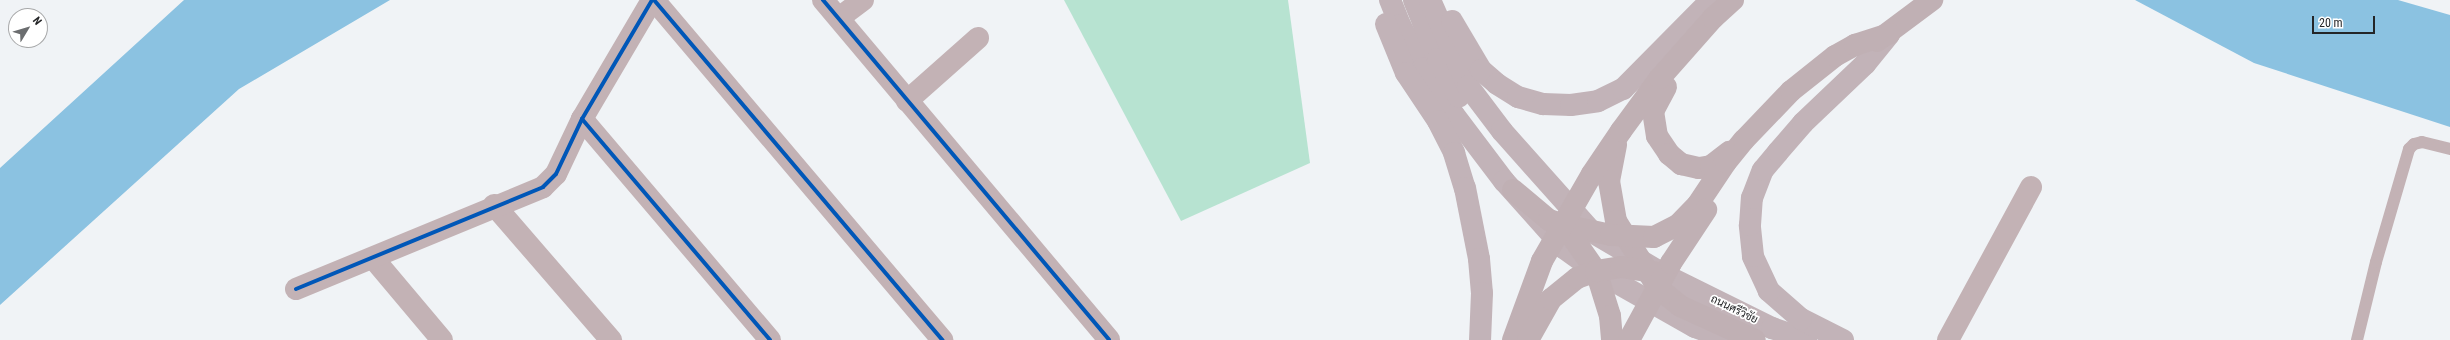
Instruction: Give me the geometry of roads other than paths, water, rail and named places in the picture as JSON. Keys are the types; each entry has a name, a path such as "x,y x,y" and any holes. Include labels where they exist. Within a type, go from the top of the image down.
{"highway":[{"path":"1629,340 1652,280 1738,163 1789,111 1857,55 1889,34 1932,0"},
{"path":"1513,340 1542,261 1565,224 1592,174 1620,131 1660,78 1722,3"},
{"path":"1722,3 1707,40 1662,92 1653,111 1657,136 1669,154 1681,164 1699,168 1711,166 1744,140"},
{"path":"1592,232 1624,236 1654,237 1678,225 1698,204 1726,162 1744,140 1791,91 1835,56 1855,45 1889,34"},
{"path":"1620,131 1612,158 1609,181 1616,221 1652,280 1680,306 1755,340"},
{"path":"1565,224 1596,271 1610,316 1612,340"},
{"path":"1528,340 1551,299 1577,278 1596,271 1621,267 1652,280"}],"main road":[{"path":"1378,0 1403,66 1438,121 1454,153 1465,188 1481,279 1480,340"},
{"path":"1390,0 1400,25 1427,74 1454,115 1512,190 1565,224 1592,232 1652,280 1695,327 1730,340"},
{"path":"1414,0 1438,59 1458,95 1479,126 1565,224"},
{"path":"1430,0 1468,86 1502,131 1565,224"},
{"path":"1443,0 1454,26 1482,70 1497,84 1518,97 1543,104 1571,105 1598,101 1623,89 1722,3"},
{"path":"1843,340 1801,319 1769,291 1753,256 1750,226 1752,198 1763,170 1778,152 1803,123 1865,64 1889,34"},
{"path":"1596,271 1652,280"},
{"name":"ถนนศรีวิชัย","path":"1652,280 1806,340"}],"street":[{"path":"296,289 373,258 494,205 543,186 556,174 582,119 653,0 942,340"},
{"path":"823,0 1109,340"},
{"path":"839,18 863,0"},
{"path":"907,101 978,38"},
{"path":"582,119 765,338"},
{"path":"1948,340 2031,187"},
{"path":"494,205 611,340"},
{"path":"373,258 442,340"}],"lane":[{"path":"2357,340 2378,255 2409,149 2414,144 2422,142 2450,149"}],"water":[{"path":"184,0 390,0 239,89 0,305 0,168"},
{"path":"2135,0 2398,0 2450,15 2450,127 2254,63"}]}
